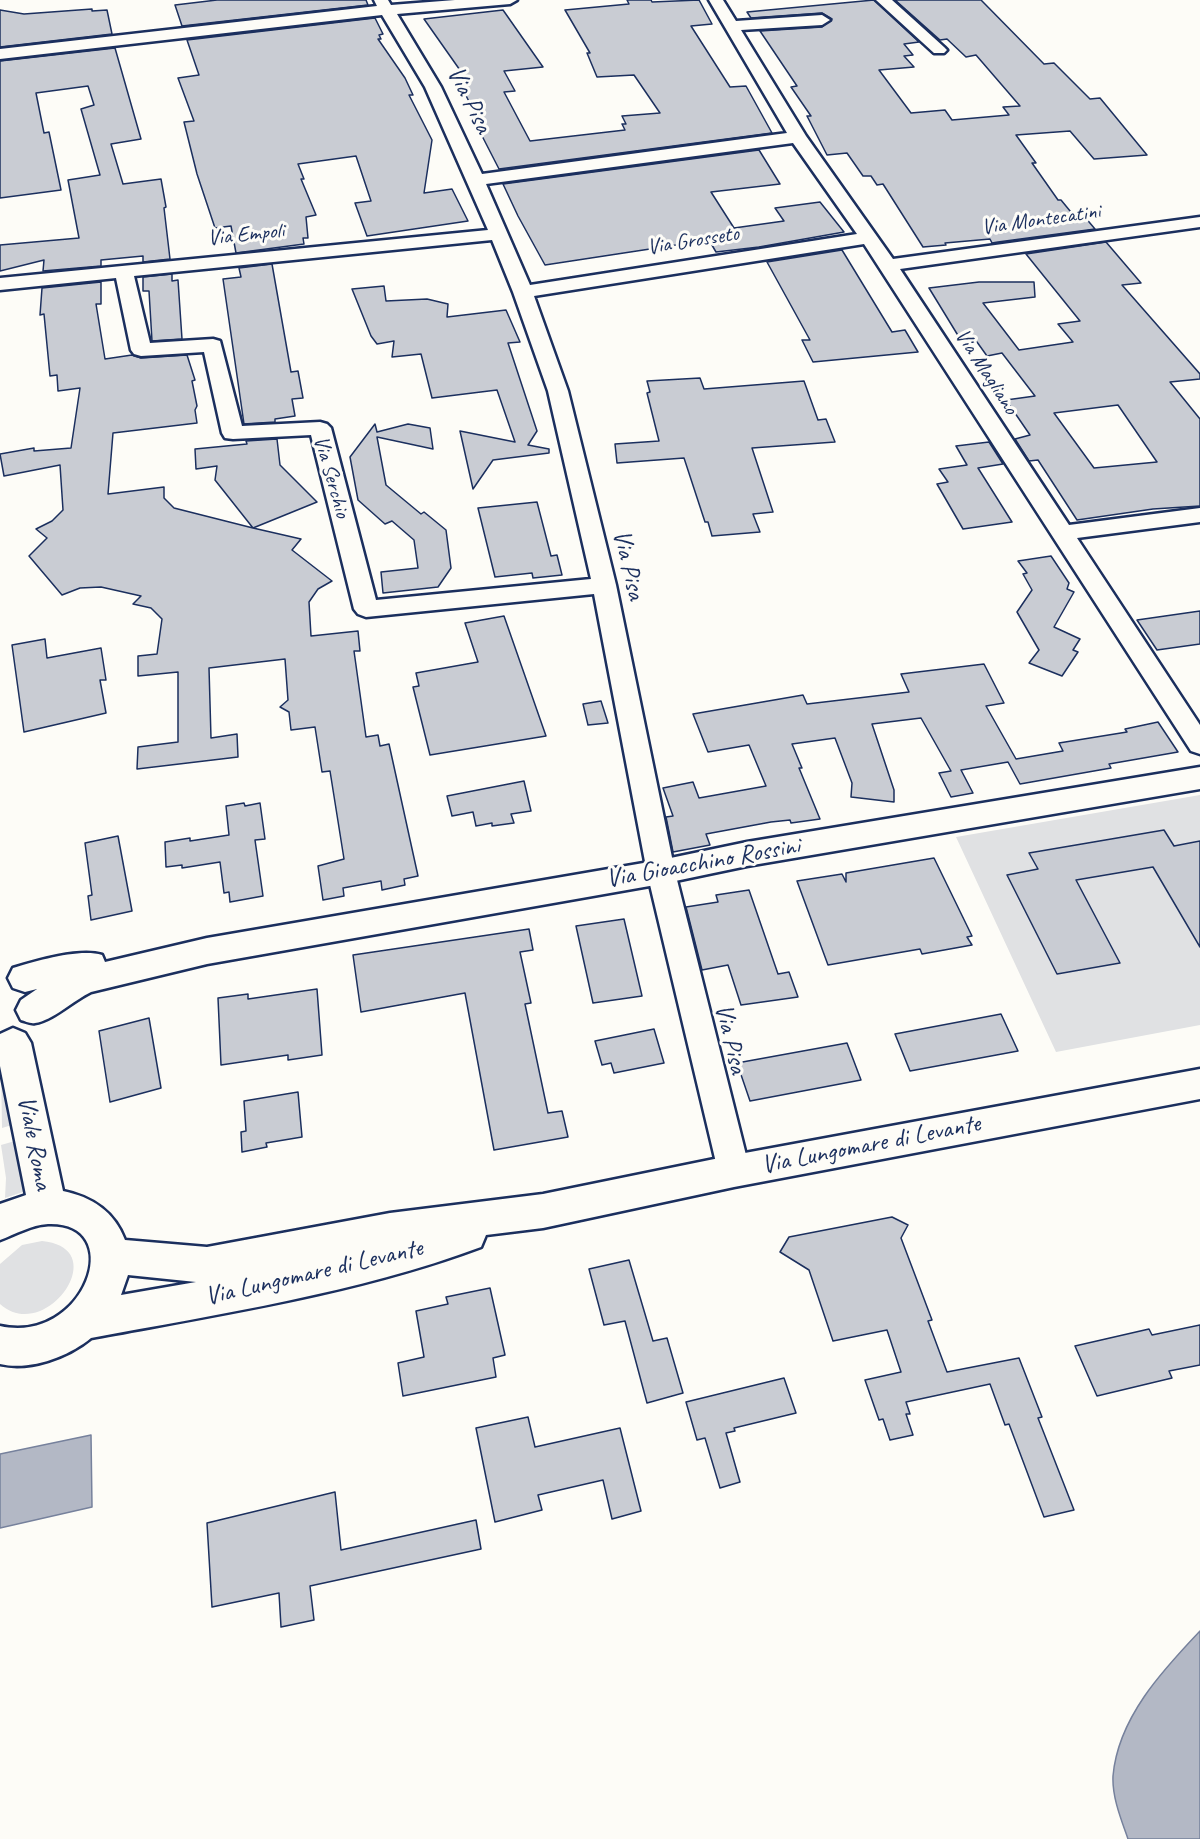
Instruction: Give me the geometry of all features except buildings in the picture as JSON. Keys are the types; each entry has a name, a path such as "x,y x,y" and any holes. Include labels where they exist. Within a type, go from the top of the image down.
{"main road":[{"name":"Via Gioacchino Rossini","path":"33,1010 66,988 85,980 207,951 661,872 747,854 1200,778"},
{"name":"Via Gioacchino Rossini","path":"12,971 158,952 207,951"},
{"path":"12,971 32,989 33,1010"},
{"name":"Viale Roma","path":"33,1010 26,1027 7,1048 46,1207"},
{"name":"Via Lungomare di Levante","path":"111,1256 207,1265 390,1230 543,1211 734,1171 1200,1084"},
{"path":"0,1222 46,1207 66,1209 83,1215 97,1225 107,1239 111,1256 109,1279 99,1301 81,1322 59,1337 33,1346 0,1345"},
{"name":"Via Lungomare di Levante","path":"81,1322 258,1289 344,1270 414,1252 543,1211"}],"street":[{"path":"0,54 384,5 510,0"},
{"name":"Via Magliano","path":"716,0 798,138 888,265 1200,745"},
{"path":"883,0 939,50"},
{"name":"Via Pisa","path":"384,5 433,87 476,180 523,292 558,391 604,585 661,872 734,1171"},
{"path":"731,26 822,20"},
{"path":"476,180 798,138"},
{"name":"Via Montecatini","path":"888,265 1200,222"},
{"name":"Via Empoli","path":"0,284 498,234"},
{"name":"Via Grosseto","path":"523,292 870,238"},
{"name":"Via Serchio","path":"124,272 141,350 213,345 233,433 320,428 366,609 604,585"},
{"path":"1062,533 1200,515"}],"shaded area":[{"path":"1200,795 1200,1025 1056,1052 956,837"},
{"path":"1,1066 12,1125 2,1128"},
{"path":"15,1141 29,1190 5,1198 6,1178 1,1145"},
{"path":"42,1241 63,1247 73,1260 73,1275 65,1290 52,1304 36,1312 18,1313 0,1304 0,1264 22,1245"},
{"path":"91,1435 92,1507 0,1528 0,1454"},
{"path":"1200,1631 1200,1839 1128,1839 1113,1784 1123,1734 1157,1679"}]}
